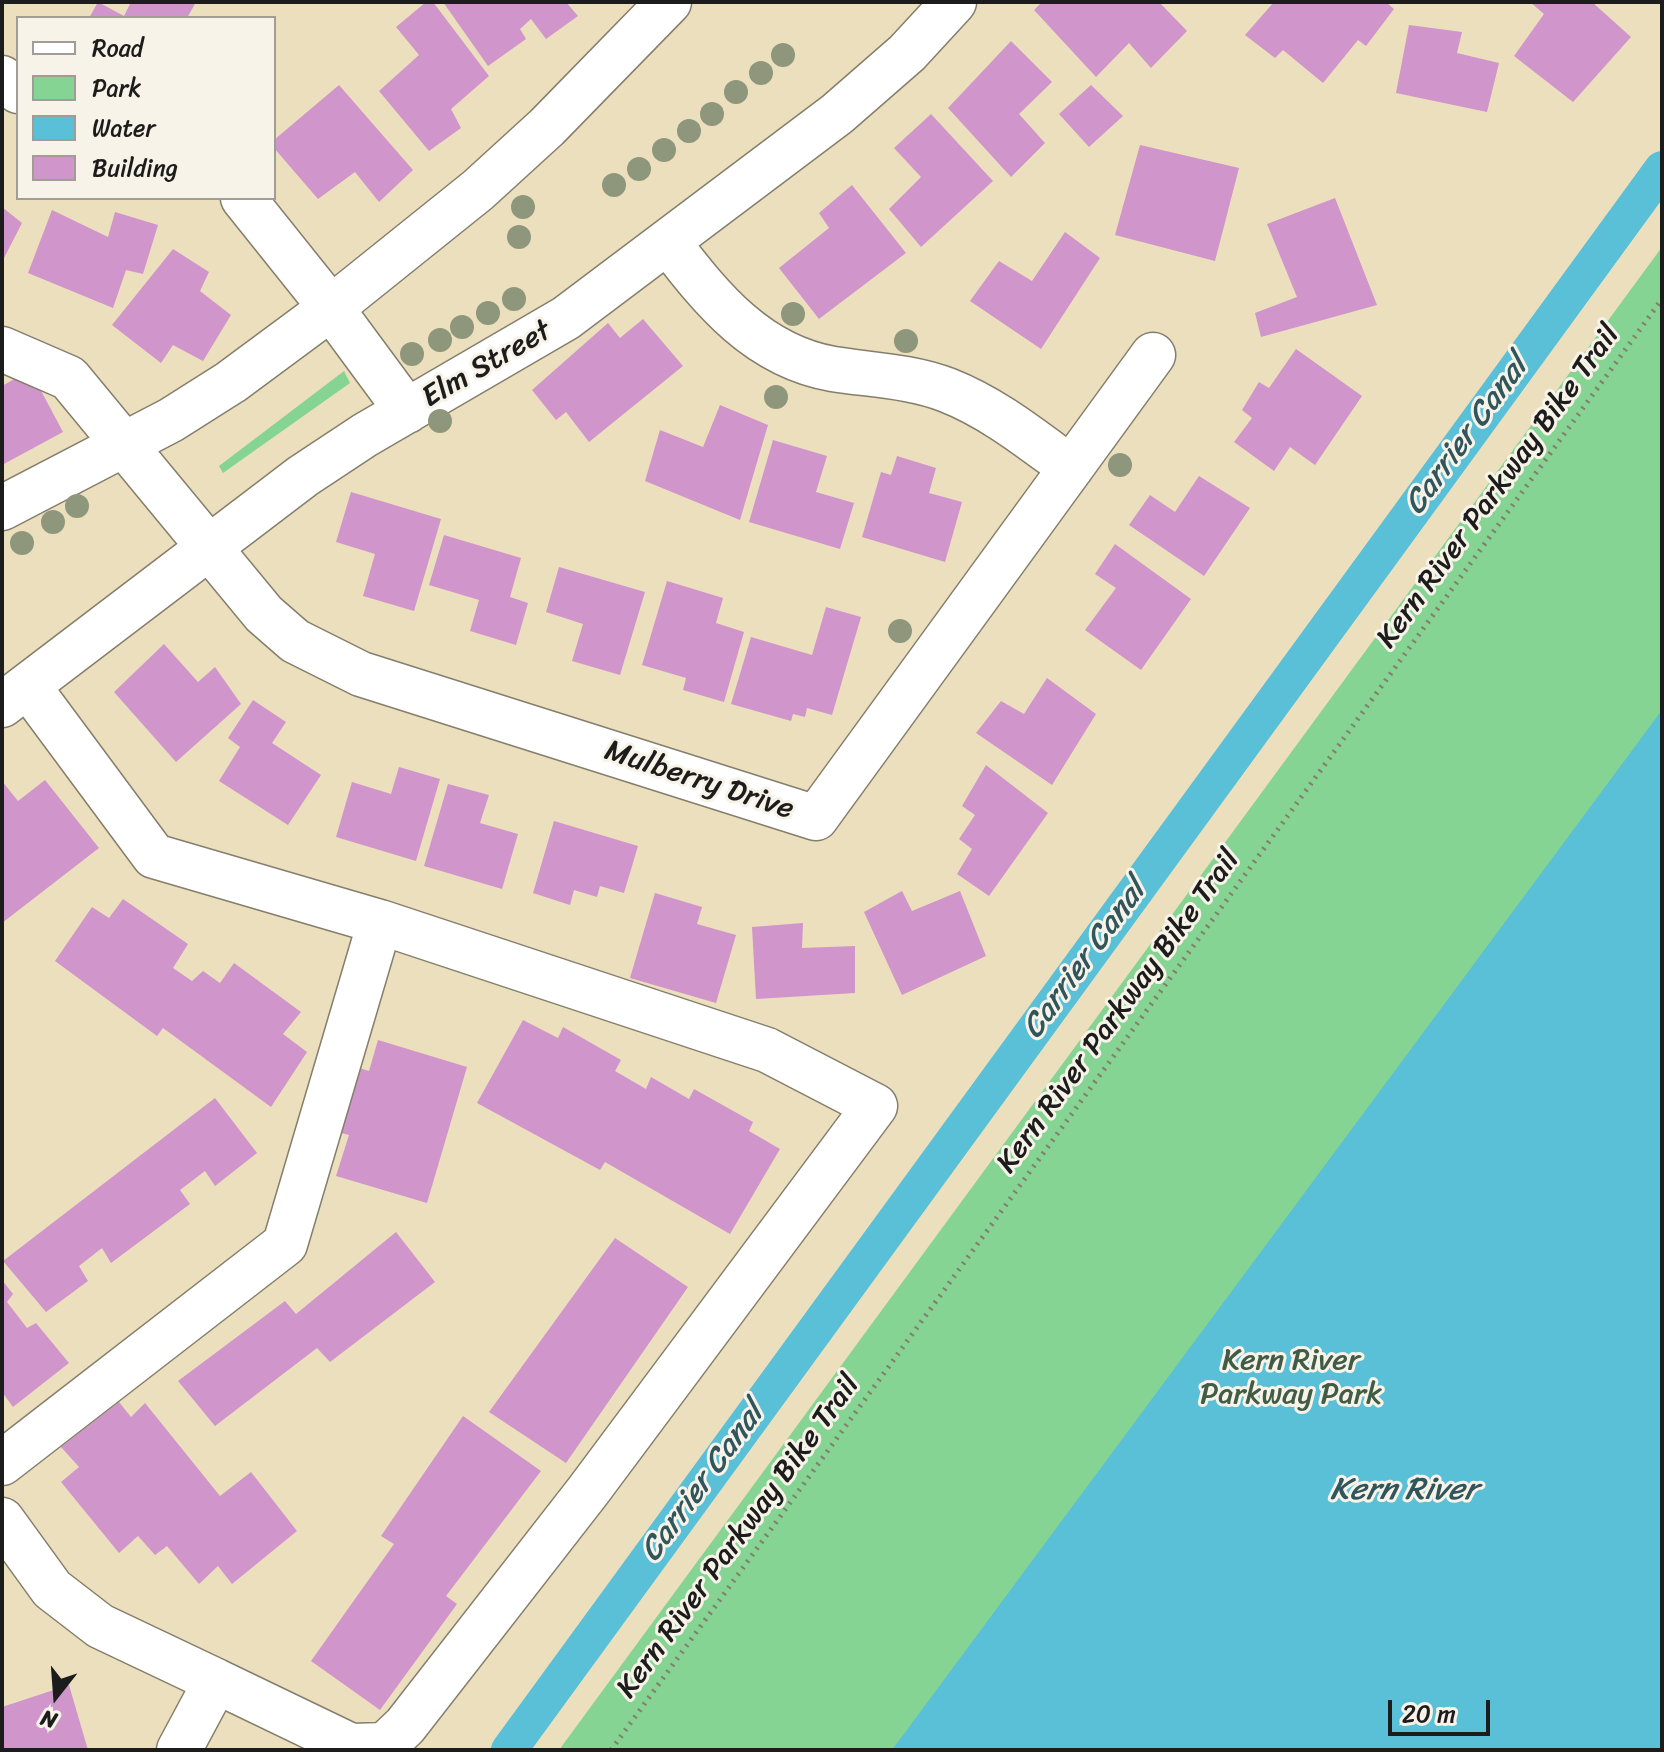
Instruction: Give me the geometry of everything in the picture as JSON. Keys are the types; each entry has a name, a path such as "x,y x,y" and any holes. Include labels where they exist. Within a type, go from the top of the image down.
{"street":[{"path":"2,508 127,443 231,382 331,308 489,180 547,127 669,2"},
{"name":"Elm Street","path":"15,695 303,476 566,318 837,114 907,53 954,2"},
{"path":"245,200 331,308 407,411"},
{"path":"668,242 719,306 758,338 791,356 830,368 894,376 945,389 989,410 1071,468"},
{"path":"2,349 69,378 127,443 210,547"},
{"name":"Mulberry Drive","path":"210,547 264,614 295,641 335,664 816,818 1153,355"},
{"path":"2,1520 52,1589 100,1626 351,1746 385,1745 405,1726 588,1491 875,1106 767,1050 380,922 154,856 15,695"},
{"path":"2,1463 285,1244 380,922"},
{"path":"179,1750 216,1681"}],"path":[{"name":"Kern River Parkway Bike Trail","path":"611,1750 1662,299"}],"green space":[{"name":"Kern River Parkway Park","path":"1662,247 1662,1750 559,1750"},
{"path":"344,371 350,383 223,473 219,466"}],"water":[{"name":"Kern River","path":"1662,710 1662,1750 892,1750"}],"building":[{"path":"98,2 124,16 90,16"},
{"path":"131,2 196,2 188,16 124,16"},
{"path":"426,2 433,2 489,76 451,109 461,128 429,151 379,91 419,55 396,27"},
{"path":"443,2 566,2 578,16 546,39 531,19 520,29 526,39 488,66"},
{"path":"1042,2 1159,2 1187,31 1151,68 1129,43 1096,77 1034,10"},
{"path":"1274,2 1386,2 1394,9 1366,46 1358,40 1323,83 1283,50 1275,58 1245,35"},
{"path":"1530,2 1592,2 1631,37 1573,102 1514,56 1544,14"},
{"path":"1409,25 1462,32 1457,53 1499,63 1487,112 1396,93"},
{"path":"1011,41 1052,82 1019,114 1045,143 1011,177 948,108"},
{"path":"339,85 413,170 379,202 355,172 318,199 276,150 276,138"},
{"path":"1091,85 1123,116 1089,147 1059,114"},
{"path":"931,114 993,181 921,247 889,209 921,177 894,148"},
{"path":"1140,145 1239,168 1215,261 1115,235"},
{"path":"852,185 906,253 819,319 779,268 829,228 819,213"},
{"path":"1335,198 1377,305 1261,337 1255,313 1297,297 1267,224"},
{"path":"2,207 22,223 2,262"},
{"path":"52,210 108,237 115,212 158,225 143,274 126,270 113,308 28,273"},
{"path":"1065,232 1100,258 1041,349 970,301 999,261 1032,281"},
{"path":"173,249 209,272 200,291 231,315 203,361 173,345 161,363 112,325"},
{"path":"643,319 683,366 589,442 566,412 556,420 532,390 608,323 620,338"},
{"path":"1296,349 1362,396 1315,465 1290,447 1274,471 1234,442 1252,418 1242,410 1259,382 1269,388"},
{"path":"30,370 63,432 2,465 2,386"},
{"path":"720,405 768,425 740,520 645,481 660,430 703,447"},
{"path":"773,440 827,456 816,492 854,503 840,549 749,522"},
{"path":"897,456 936,468 929,493 962,502 945,562 862,537 881,472 891,475"},
{"path":"1199,476 1250,508 1204,576 1129,525 1150,495 1175,512"},
{"path":"351,492 441,519 414,611 363,596 375,554 336,542"},
{"path":"444,535 521,558 510,597 528,603 516,645 470,631 479,600 429,585"},
{"path":"1115,544 1191,599 1141,670 1085,630 1116,588 1095,574"},
{"path":"559,567 645,592 620,675 572,661 583,624 546,612"},
{"path":"667,581 723,598 716,623 744,632 724,702 683,690 686,678 642,665"},
{"path":"826,607 861,617 832,715 807,708 805,717 793,714 791,721 731,704 751,637 812,655"},
{"path":"164,644 198,682 215,667 241,704 176,762 114,692"},
{"path":"1047,678 1096,714 1052,785 976,733 1001,701 1024,714"},
{"path":"253,700 286,722 272,743 321,775 288,825 219,781 240,747 228,738"},
{"path":"986,765 1048,813 989,896 957,874 972,849 959,839 975,815 962,806"},
{"path":"399,767 440,779 416,861 336,837 352,782 391,794"},
{"path":"45,780 99,848 2,923 2,781 18,801"},
{"path":"448,784 489,795 480,823 518,834 502,889 424,866"},
{"path":"554,821 638,846 624,893 600,886 597,897 574,890 570,905 533,893"},
{"path":"902,891 912,911 960,891 986,956 902,995 864,912"},
{"path":"655,893 702,907 697,924 736,935 716,1003 630,978"},
{"path":"123,899 188,944 173,968 192,981 203,971 220,983 234,963 301,1012 283,1034 307,1052 271,1107 163,1028 157,1036 55,961 92,907 109,918"},
{"path":"803,923 802,948 855,946 855,993 756,999 752,927"},
{"path":"523,1020 558,1038 563,1027 621,1060 615,1071 646,1089 651,1077 689,1099 694,1089 753,1122 749,1131 780,1149 730,1234 605,1162 600,1170 477,1103"},
{"path":"378,1040 467,1067 427,1203 336,1176 349,1135 333,1131 353,1066 369,1071"},
{"path":"215,1098 257,1153 215,1186 205,1171 180,1190 190,1204 111,1263 102,1248 79,1266 88,1281 46,1312 3,1261"},
{"path":"396,1232 435,1282 330,1362 317,1348 215,1426 178,1381 285,1301 296,1314"},
{"path":"615,1238 688,1287 566,1463 489,1412"},
{"path":"2,1280 13,1294 7,1302 27,1328 36,1323 69,1363 13,1407 2,1392"},
{"path":"119,1402 131,1417 145,1403 220,1496 251,1472 297,1531 232,1584 218,1566 199,1584 167,1546 155,1555 138,1536 119,1553 61,1482 79,1467 61,1447"},
{"path":"463,1416 541,1471 446,1596 457,1604 380,1710 311,1661 394,1544 381,1536"},
{"path":"69,1685 88,1750 2,1750 2,1707"}],"waterway":[{"name":"Carrier Canal","path":"509,1750 1662,169"}]}
